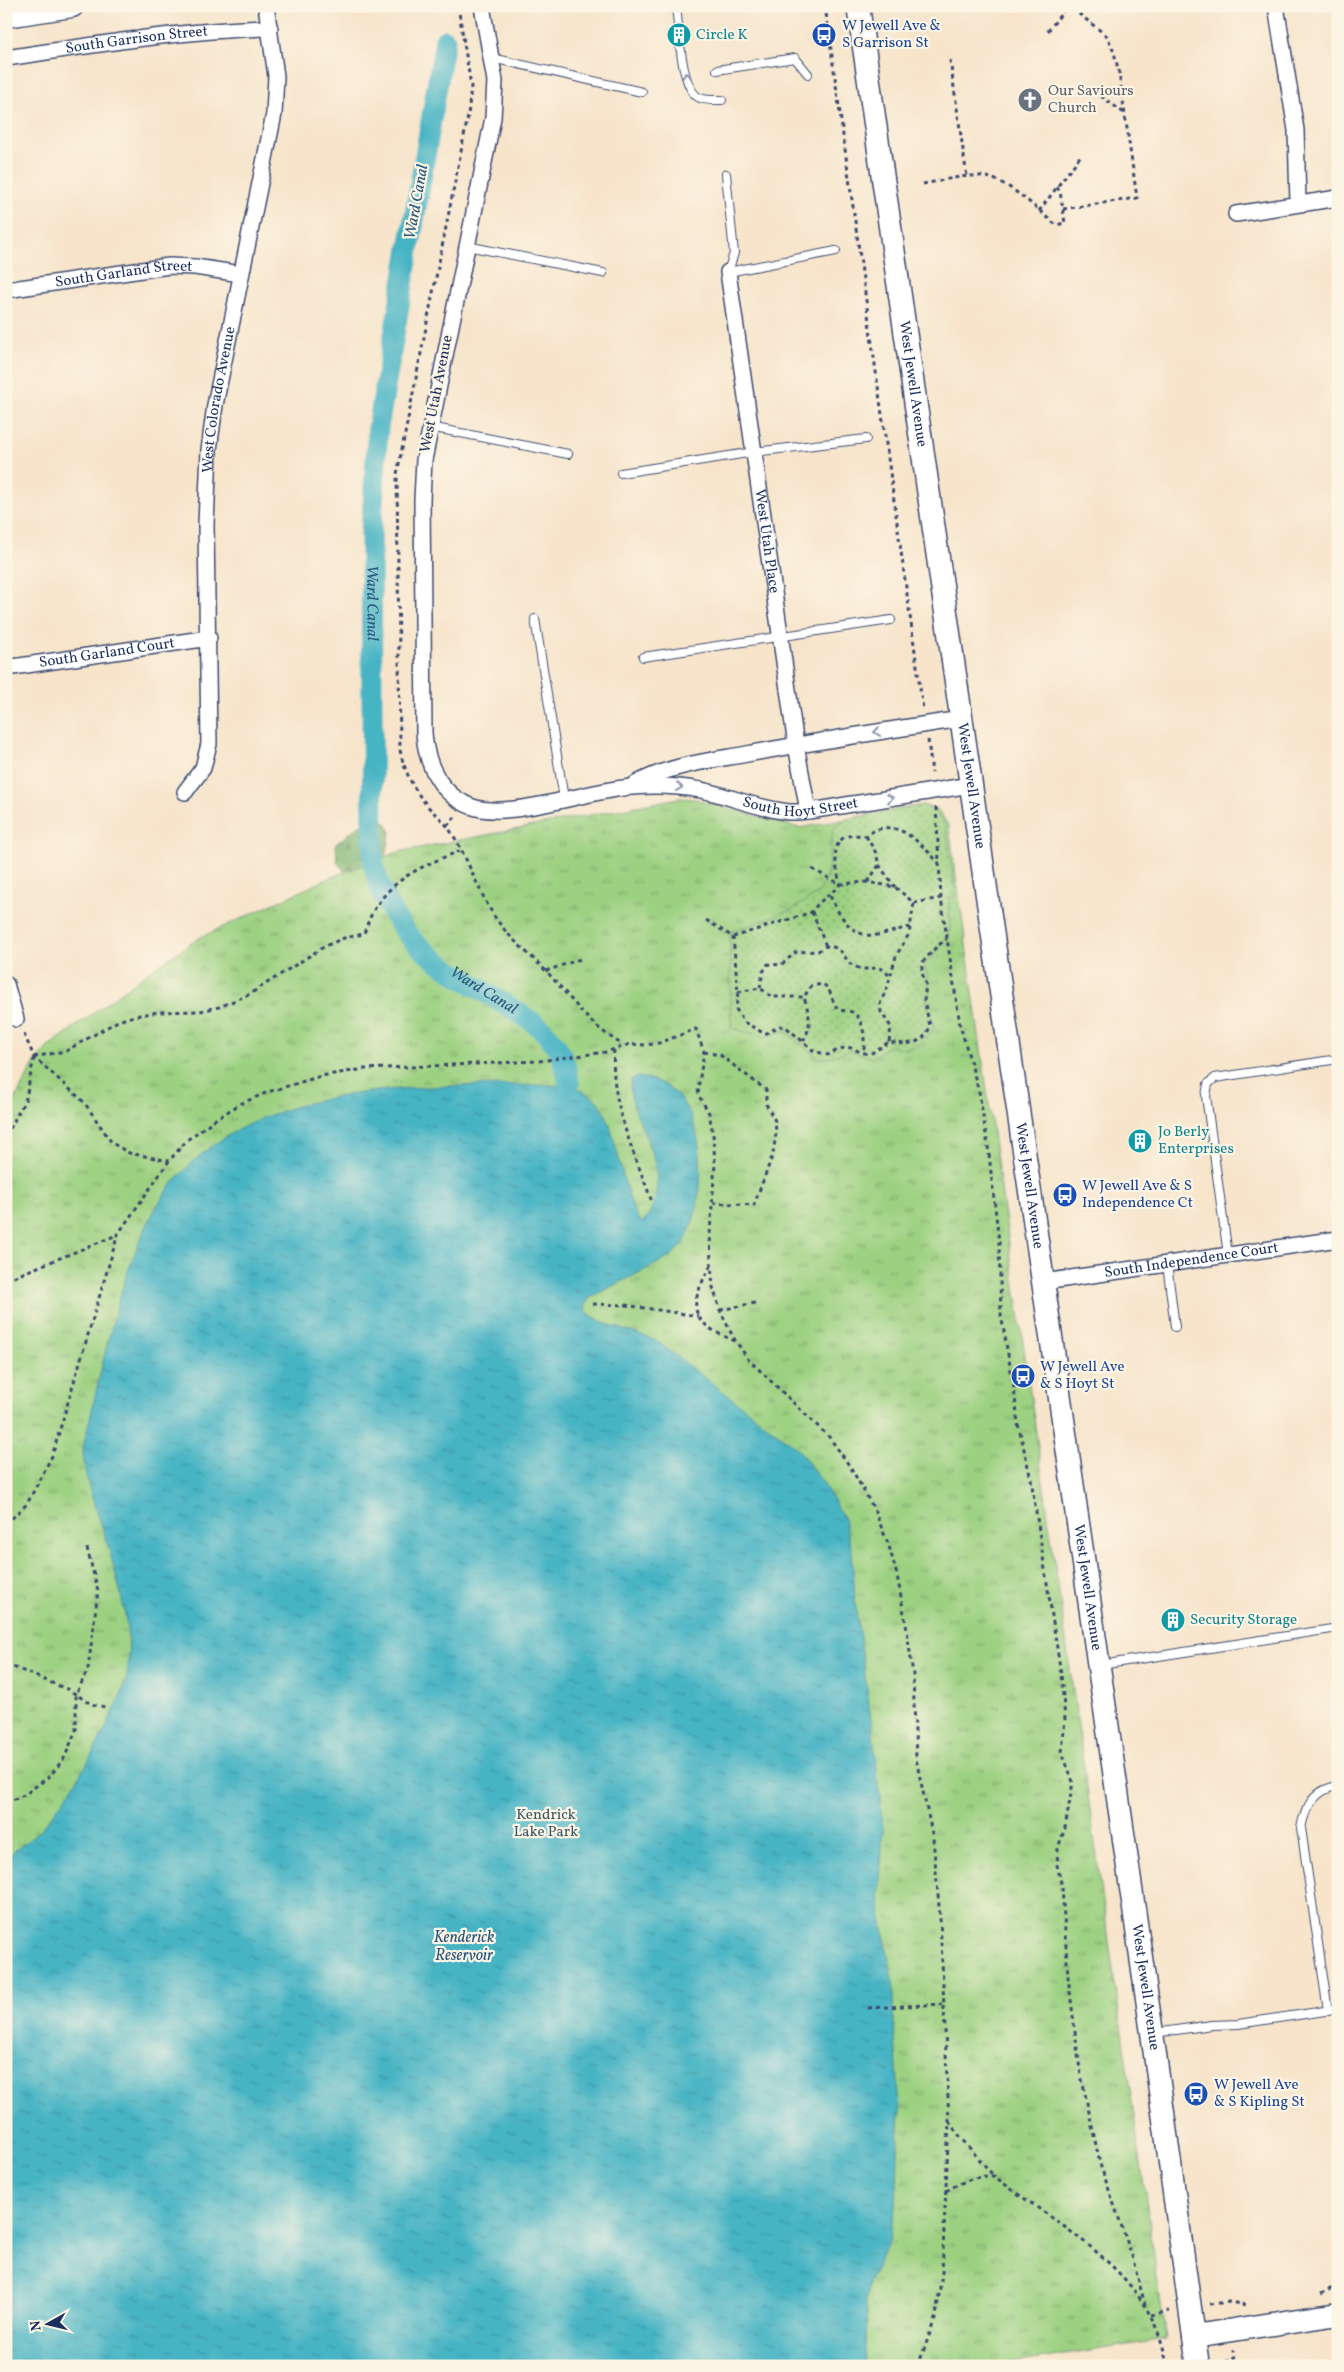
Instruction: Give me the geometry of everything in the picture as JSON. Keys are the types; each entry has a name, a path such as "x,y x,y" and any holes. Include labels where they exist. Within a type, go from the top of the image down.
{"main road":[{"path":"6,16 72,6"},
{"name":"West Jewell Avenue","path":"858,6 1044,1282 1198,2366"},
{"path":"1194,2336 1338,2314"}],"street":[{"name":"West Colorado Avenue","path":"185,792 203,768 209,744 207,471 215,405 275,108 276,76 266,6"},
{"name":"West Utah Avenue","path":"441,783 430,765 424,733 422,500 424,460 493,118 495,81 482,6"},
{"path":"1276,6 1296,130 1298,204"},
{"name":"South Garrison Street","path":"6,58 163,35 222,29 270,28"},
{"path":"1236,214 1338,198"},
{"name":"South Garland Street","path":"6,290 155,267 195,268 241,274"},
{"name":"West Utah Place","path":"728,272 796,745 808,811"},
{"name":"South Garland Court","path":"6,668 208,638"},
{"name":"South Hoyt Street","path":"631,787 666,770 796,745 961,719"},
{"name":"South Hoyt Street","path":"441,783 466,804 486,810 510,809 631,787 682,787 702,790 772,809 792,812 972,785"},
{"path":"6,984 16,1020"},
{"name":"South Independence Court","path":"1044,1282 1338,1239"}],"lane":[{"path":"676,6 688,84 698,97 708,100 722,100"},
{"path":"492,58 642,92"},
{"path":"717,70 795,58 808,74"},
{"path":"726,174 734,253 728,272 836,252"},
{"path":"467,246 603,274"},
{"path":"430,427 568,454"},
{"path":"621,473 754,452 866,439"},
{"path":"535,619 564,799"},
{"path":"644,657 891,620"},
{"path":"1228,1255 1206,1096 1208,1084 1215,1078 1338,1059"},
{"path":"1167,1264 1175,1327"},
{"path":"1099,1666 1338,1628"},
{"path":"1328,2011 1301,1828 1303,1815 1310,1802 1318,1793 1330,1787 1338,1786"},
{"path":"1152,2033 1212,2025 1238,2024 1338,2009"}],"path":[{"path":"825,6 923,709"},
{"path":"1048,31 1068,6 1107,36 1114,52 1119,73 1137,198 1063,209"},
{"path":"950,60 967,177"},
{"path":"1101,96 1124,113"},
{"path":"1039,211 1082,154"},
{"path":"922,184 979,176 996,180 1056,225 1061,226 1065,223 1060,191 1057,187"},
{"path":"928,743 932,771"},
{"path":"937,815 941,898 960,1025 979,1092 988,1146 999,1242 1000,1315 1012,1378 1018,1424 1031,1479 1060,1674 1065,1719 1062,1752 1073,1782 1065,1828 1058,1848 1057,1865 1062,1887 1068,1977 1080,2070 1100,2164 1132,2256 1144,2305"},
{"path":"447,826 492,912 502,927 546,971 588,1021 623,1046"},
{"path":"706,920 733,937 812,912 819,902 830,896 840,884 835,852 839,840 851,834 866,836 881,828 889,827 914,837 939,863"},
{"path":"866,836 879,865 895,887 914,903"},
{"path":"34,1056 66,1051 118,1021 134,1016 158,1012 210,1009 233,1002 270,982 324,946 344,938 364,934 374,908 387,891 402,879 426,865 460,851"},
{"path":"867,882 879,865"},
{"path":"812,869 840,884 867,882 895,887"},
{"path":"830,896 845,922 857,933 873,936 910,927"},
{"path":"914,903 941,898"},
{"path":"889,1042 891,1027 881,1012 880,1004 891,978 896,956 908,934 914,903"},
{"path":"812,912 826,946"},
{"path":"733,937 738,992 736,1009 739,1016 752,1028 765,1034 780,1026 786,1027 821,1054 828,1055 844,1047 850,1047 870,1054 889,1042 906,1046 913,1044 928,1031 930,1021 924,1000 926,985 922,973 922,964 937,946 947,939"},
{"path":"760,988 763,972 768,964 781,965 796,952 818,951 826,946 839,948 855,967 862,969 876,966 885,971 891,978"},
{"path":"546,971 583,958"},
{"path":"803,1041 808,1034 811,1020 804,997 811,986 816,984 826,987 837,1008 855,1014 862,1023 864,1053"},
{"path":"738,992 760,988 772,997 804,997"},
{"path":"16,1020 34,1056 84,1102 112,1143 120,1149 136,1155 169,1161"},
{"path":"6,1524 27,1504 52,1456 118,1234 169,1161 187,1140 214,1120 240,1104 295,1082 365,1069 539,1061 606,1052 623,1046 659,1042 696,1029 704,1052 698,1088 699,1096 709,1114 713,1134 715,1164 711,1264 713,1287 720,1310 736,1342 748,1358 830,1438 851,1468 874,1509 889,1546 897,1575 912,1675 916,1759 933,1838 949,2121 942,2273 936,2316 918,2366"},
{"path":"614,1050 612,1066 615,1089 625,1127 652,1202"},
{"path":"704,1052 720,1055 766,1090 767,1110 776,1126 773,1154 754,1205 713,1203"},
{"path":"6,1136 26,1098 34,1056"},
{"path":"6,1280 118,1234"},
{"path":"711,1264 699,1286 696,1298 698,1316 707,1328 736,1342"},
{"path":"720,1310 755,1303"},
{"path":"593,1304 625,1305 698,1316"},
{"path":"1012,1378 1024,1376"},
{"path":"6,1803 24,1794 50,1776 65,1757 76,1730 76,1695 88,1669 97,1607 97,1582 87,1548"},
{"path":"6,1664 76,1695 91,1704 105,1707"},
{"path":"868,2008 943,2004"},
{"path":"949,2121 959,2136 994,2176 1096,2249 1126,2280 1144,2305 1163,2342 1167,2366"},
{"path":"946,2191 969,2178 984,2175 994,2176"}],"green space":[{"name":"Kenderick Reservoir","path":"679,798 695,799 799,828 923,805 939,811 949,826 1166,2339 994,2366 6,2366 6,1116 36,1060 49,1046 154,968 201,937 329,878 398,852"},
{"path":"923,805 937,813 946,827 956,896 949,898 950,930 940,948 925,965 930,990 927,1000 934,1027 931,1033 914,1047 906,1049 889,1046 871,1058 850,1050 829,1058 820,1058 784,1030 765,1037 731,1028 730,932 793,909 817,894 824,884 828,870 833,829 846,819"},
{"path":"379,818 386,823 391,832 386,855 388,863 352,880 337,862 336,844 366,820"}],"water":[{"name":"Kenderick Reservoir","path":"637,1077 661,1083 679,1097 691,1117 698,1140 701,1166 699,1192 694,1216 687,1237 670,1257 591,1297 586,1303 585,1309 599,1320 658,1342 798,1449 823,1483 844,1519 852,1552 855,1601 873,1734 883,1829 879,1900 893,1979 893,2012 900,2108 896,2206 889,2242 870,2279 865,2304 867,2324 863,2366 6,2366 6,1858 41,1829 72,1788 106,1728 126,1681 129,1655 127,1625 118,1582 89,1488 83,1447 118,1302 127,1273 150,1219 184,1171 227,1136 279,1112 335,1097 395,1089 455,1086 569,1085 592,1097 604,1111 613,1135 632,1206 642,1222 652,1208 657,1182 655,1165 633,1103 632,1079"}],"waterway":[{"name":"Ward Canal","path":"445,40 378,428 371,533 373,862 382,890 393,913 406,932 422,949 440,963 542,1029 562,1057 569,1085"}],"place":[{"name":"Circle K","path":"679,35"},
{"name":"W Jewell Ave & S Garrison St","path":"824,35"},
{"name":"Our Saviours Church","path":"1030,100"},
{"name":"Jo Berly Enterprises","path":"1140,1141"},
{"name":"W Jewell Ave & S Independence Ct","path":"1065,1195"},
{"name":"W Jewell Ave & S Hoyt St","path":"1023,1376"},
{"name":"Security Storage","path":"1173,1620"},
{"name":"W Jewell Ave & S Kipling St","path":"1196,2094"}],"park label":[{"name":"Kendrick Lake Park","path":"546,1824"}]}
